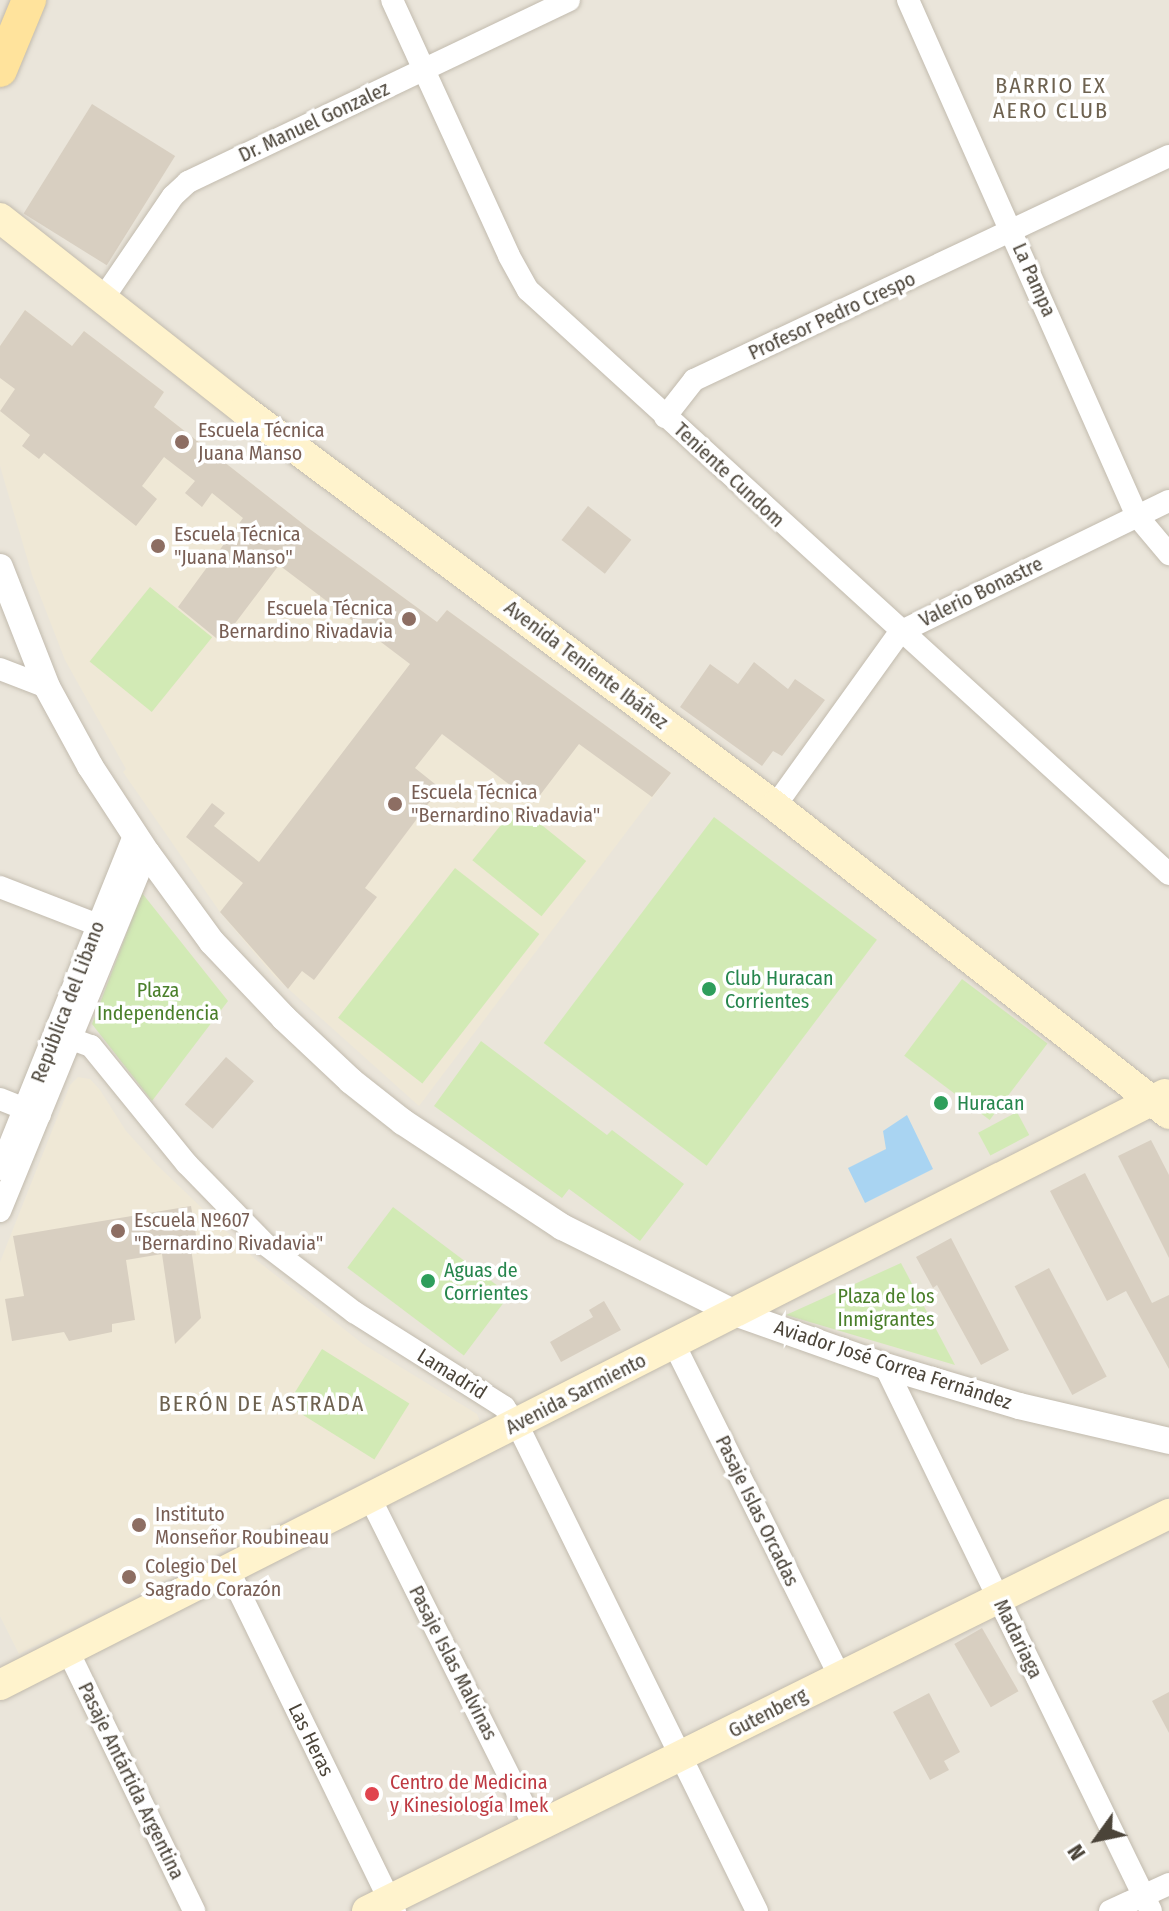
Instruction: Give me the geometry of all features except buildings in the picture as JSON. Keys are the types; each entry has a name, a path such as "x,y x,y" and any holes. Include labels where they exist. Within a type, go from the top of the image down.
{"main road":[{"path":"0,34 14,0"},
{"path":"0,70 29,0"},
{"name":"Avenida Teniente Ibáñez","path":"0,218 244,410 775,806 1163,1103"},
{"name":"Avenida Sarmiento","path":"0,1685 735,1313 1163,1103"},
{"name":"Gutenberg","path":"384,1907 1169,1514"}],"street":[{"name":"Teniente Cundom","path":"392,0 509,256 528,290 1169,874"},
{"name":"Dr. Manuel Gonzalez","path":"104,297 173,196 188,182 569,0"},
{"name":"La Pampa","path":"908,0 1137,516 1169,554"},
{"name":"Profesor Pedro Crespo","path":"665,417 694,380 1169,156"},
{"name":"Valerio Bonastre","path":"775,806 900,632 1169,501"},
{"name":"Aviador José Correa Fernández","path":"0,567 47,687 90,766 140,844 223,953 284,1018 351,1081 393,1114 562,1227 735,1313 885,1366 1019,1406 1169,1441"},
{"path":"0,669 47,687"},
{"name":"República del Libano","path":"0,1211 33,1112 140,844"},
{"path":"0,887 106,928"},
{"name":"Lamadrid","path":"63,1036 91,1046 187,1164 266,1245 354,1312 504,1407 517,1424 757,1911"},
{"path":"0,1099 33,1112"},
{"name":"República del Libano","path":"0,1169 33,1112"},
{"name":"Pasaje Islas Orcadas","path":"674,1344 840,1677"},
{"name":"Madariaga","path":"885,1366 1147,1903"},
{"name":"Pasaje Islas Malvinas","path":"370,1498 536,1829"},
{"name":"Las Heras","path":"228,1569 384,1907"},
{"name":"Pasaje Antártida Argentina","path":"68,1651 194,1911"},
{"path":"1110,1911 1147,1903 1169,1884"}],"shaded area":[{"path":"0,0 1169,0 1169,1911 0,1911"},
{"name":"Escuela Técnica \"Bernardino Rivadavia\"","path":"25,310 72,346 84,331 164,392 154,407 307,527 437,622 447,610 671,773 419,1106 274,976 220,912 123,772 126,769 65,660 32,575 0,466 0,346"},
{"path":"78,1077 90,1079 126,1131 156,1164 255,1259 363,1344 477,1414 480,1422 19,1654 0,1616 0,1262 70,1085"}],"green space":[{"path":"150,587 212,637 152,712 90,662"},
{"path":"517,805 586,861 541,916 472,860"},
{"name":"Club Huracan Corrientes","path":"714,817 877,940 707,1166 544,1043"},
{"path":"455,868 539,934 422,1084 338,1018"},
{"name":"Plaza Independencia","path":"142,893 228,1001 152,1101 92,1024"},
{"path":"962,979 1047,1043 990,1120 904,1056"},
{"path":"481,1041 607,1135 612,1130 684,1184 640,1241 569,1189 562,1198 434,1106"},
{"path":"1017,1112 1029,1135 990,1156 978,1133"},
{"name":"Aguas de Corrientes","path":"393,1207 510,1295 464,1356 347,1268"},
{"name":"Plaza de los Inmigrantes","path":"901,1263 955,1365 786,1315"},
{"path":"322,1349 409,1404 374,1460 287,1405"}],"water":[{"path":"907,1115 933,1169 865,1203 848,1168 886,1149 883,1131"}],"place":[{"name":"Escuela Técnica Juana Manso","path":"182,442"},
{"name":"Escuela Técnica \"Juana Manso\"","path":"158,546"},
{"name":"Escuela Técnica Bernardino Rivadavia","path":"409,619"},
{"name":"Escuela Técnica \"Bernardino Rivadavia\"","path":"395,804"},
{"name":"Club Huracan Corrientes","path":"709,989"},
{"name":"Huracan","path":"941,1103"},
{"name":"Escuela Nº607 \"Bernardino Rivadavia\"","path":"118,1231"},
{"name":"Aguas de Corrientes","path":"428,1281"},
{"name":"Instituto Monseñor Roubineau","path":"139,1525"},
{"name":"Colegio Del Sagrado Corazón","path":"129,1577"},
{"name":"Centro de Medicina y Kinesiología Imek","path":"372,1794"}],"district":[{"name":"BARRIO EX AERO CLUB","path":"1051,98"},
{"name":"BERÓN DE ASTRADA","path":"262,1404"}]}
